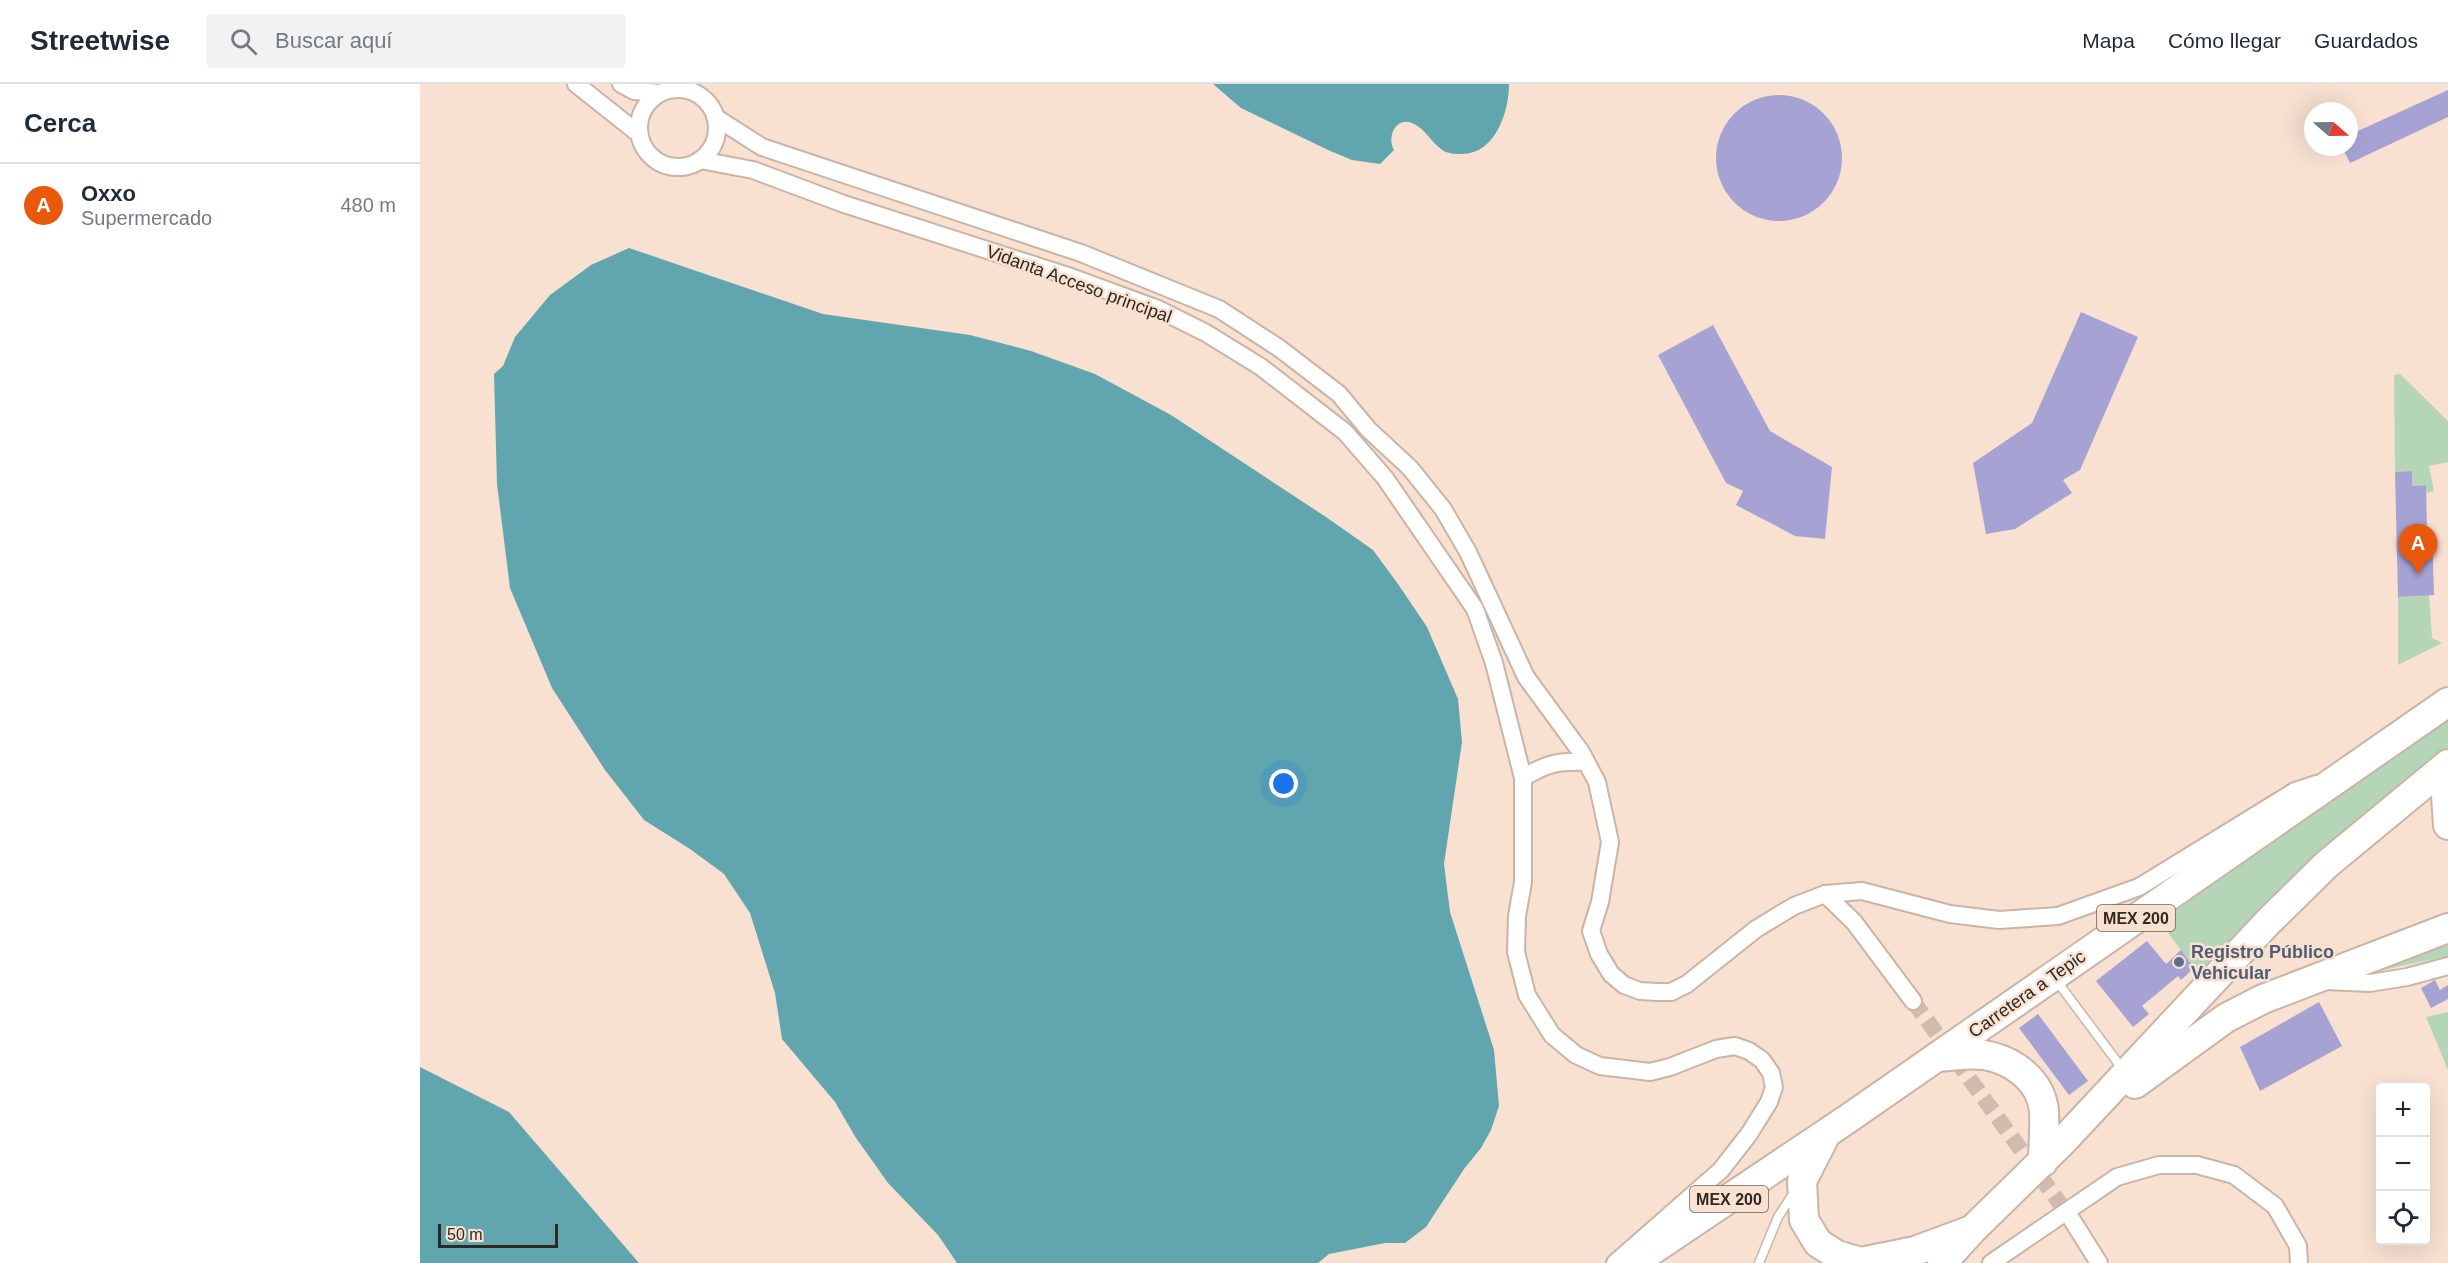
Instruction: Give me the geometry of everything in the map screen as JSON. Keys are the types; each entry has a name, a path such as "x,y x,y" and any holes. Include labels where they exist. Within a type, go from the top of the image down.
{"highway":[{"name":"Carretera a Tepic","path":"1633,1263 1825,1135 2448,702"},
{"path":"1942,1263 1973,1229 2043,1162 2268,921 2326,865 2448,764"},
{"path":"2448,791 2446,795 2448,825"},
{"path":"2063,1141 2193,1040 2226,1018 2308,981 2448,928"},
{"path":"1936,1058 1964,1054 1985,1055 2015,1066 2034,1082 2044,1109 2043,1162"},
{"path":"1825,1135 1802,1180 1804,1220 1818,1243 1837,1255 1861,1262 1915,1251 1973,1229"}],"street":[{"name":"Vidanta Acceso principal","path":"576,84 639,134 643,147 651,157 662,164 681,167 700,160 753,170 844,204 1068,276 1158,309 1206,333 1261,368 1346,432 1385,478 1475,609 1494,663 1523,778 1524,872 1517,916 1516,952 1527,995 1552,1035 1576,1055 1600,1066 1650,1072 1670,1067 1716,1049 1735,1046 1749,1051 1762,1060 1771,1073 1774,1087 1769,1102 1749,1134 1721,1170 1616,1263"},
{"path":"621,84 634,91 660,93"},
{"path":"639,134 639,121 650,100 672,89 684,89 696,93 706,101 715,117 762,147 1081,253 1209,305 1278,348 1340,394 1368,429 1410,468 1443,509 1468,552 1526,677 1586,762 1597,782 1610,842 1600,902 1591,931 1599,954 1611,974 1624,985 1640,991 1671,992 1687,984 1756,929 1794,906 1825,894 1862,891 1950,914 1999,920 2058,916 2139,887 2295,791 2340,777"},
{"path":"700,160 709,151 715,139 715,117"},
{"path":"1523,778 1543,765 1563,761 1586,762"},
{"path":"1825,894 1854,922 1913,1001"},
{"path":"2308,981 2370,983 2408,978 2448,966"},
{"path":"1991,1263 2117,1177 2158,1165 2197,1165 2234,1175 2275,1206 2298,1246 2299,1263"},
{"path":"2072,1220 2099,1263"}],"lane":[{"path":"2053,976 2126,1074"},
{"path":"1759,1263 1778,1217 1802,1180"}],"green space":[{"path":"2400,374 2448,421 2448,462 2429,466 2434,491 2426,493 2425,485 2412,486 2411,471 2395,472 2394,375"},
{"path":"2429,595 2432,638 2442,643 2398,665 2398,597"},
{"path":"2448,712 2448,747 2366,815 2198,974 2159,920"},
{"path":"2448,939 2448,956 2368,973"},
{"path":"2448,1012 2448,1070 2426,1017"}],"water":[{"path":"1213,84 1509,84 1503,118 1492,139 1484,146 1474,152 1449,153 1437,146 1418,126 1403,122 1392,133 1394,150 1380,164 1352,160 1328,150 1241,108"},
{"path":"629,248 823,314 970,335 1031,351 1095,374 1171,415 1373,550 1427,627 1458,699 1462,742 1444,864 1450,912 1494,1050 1499,1106 1491,1130 1481,1148 1464,1169 1426,1227 1405,1243 1385,1243 1329,1254 1318,1263 957,1263 938,1235 888,1183 856,1138 835,1102 782,1039 775,993 750,913 724,874 644,820 605,770 552,688 510,588 497,484 494,374 503,366 515,337 550,295 591,265"},
{"path":"420,1067 509,1112 639,1263 420,1263"}],"building":[{"path":"2448,90 2448,117 2350,163 2346,156 2358,156 2358,131"},
{"path":"1779,95 1803,100 1823,114 1837,134 1842,158 1837,182 1823,202 1803,216 1779,221 1755,216 1735,202 1721,182 1716,158 1721,134 1735,114 1755,100"},
{"path":"2081,312 2138,337 2080,470 2063,480 2072,493 2015,529 1986,534 1973,463 2032,423"},
{"path":"1713,325 1770,431 1832,467 1825,539 1795,536 1736,505 1743,491 1726,483 1658,355"},
{"path":"2412,471 2412,486 2426,485 2427,529 2432,529 2434,595 2398,597 2395,472"},
{"path":"2147,941 2166,964 2181,950 2194,968 2181,980 2178,976 2142,1006 2149,1014 2133,1027 2096,981"},
{"path":"2435,980 2440,990 2448,985 2448,999 2431,1008 2421,988"},
{"path":"2319,1002 2342,1046 2260,1091 2240,1047"},
{"path":"2038,1014 2088,1081 2069,1095 2019,1028"}],"tunnel":[{"path":"1913,1001 2072,1220"}],"place":[{"name":"Oxxo","path":"2418,574"},
{"name":"Registro Público Vehicular","path":"2179,962"}]}
